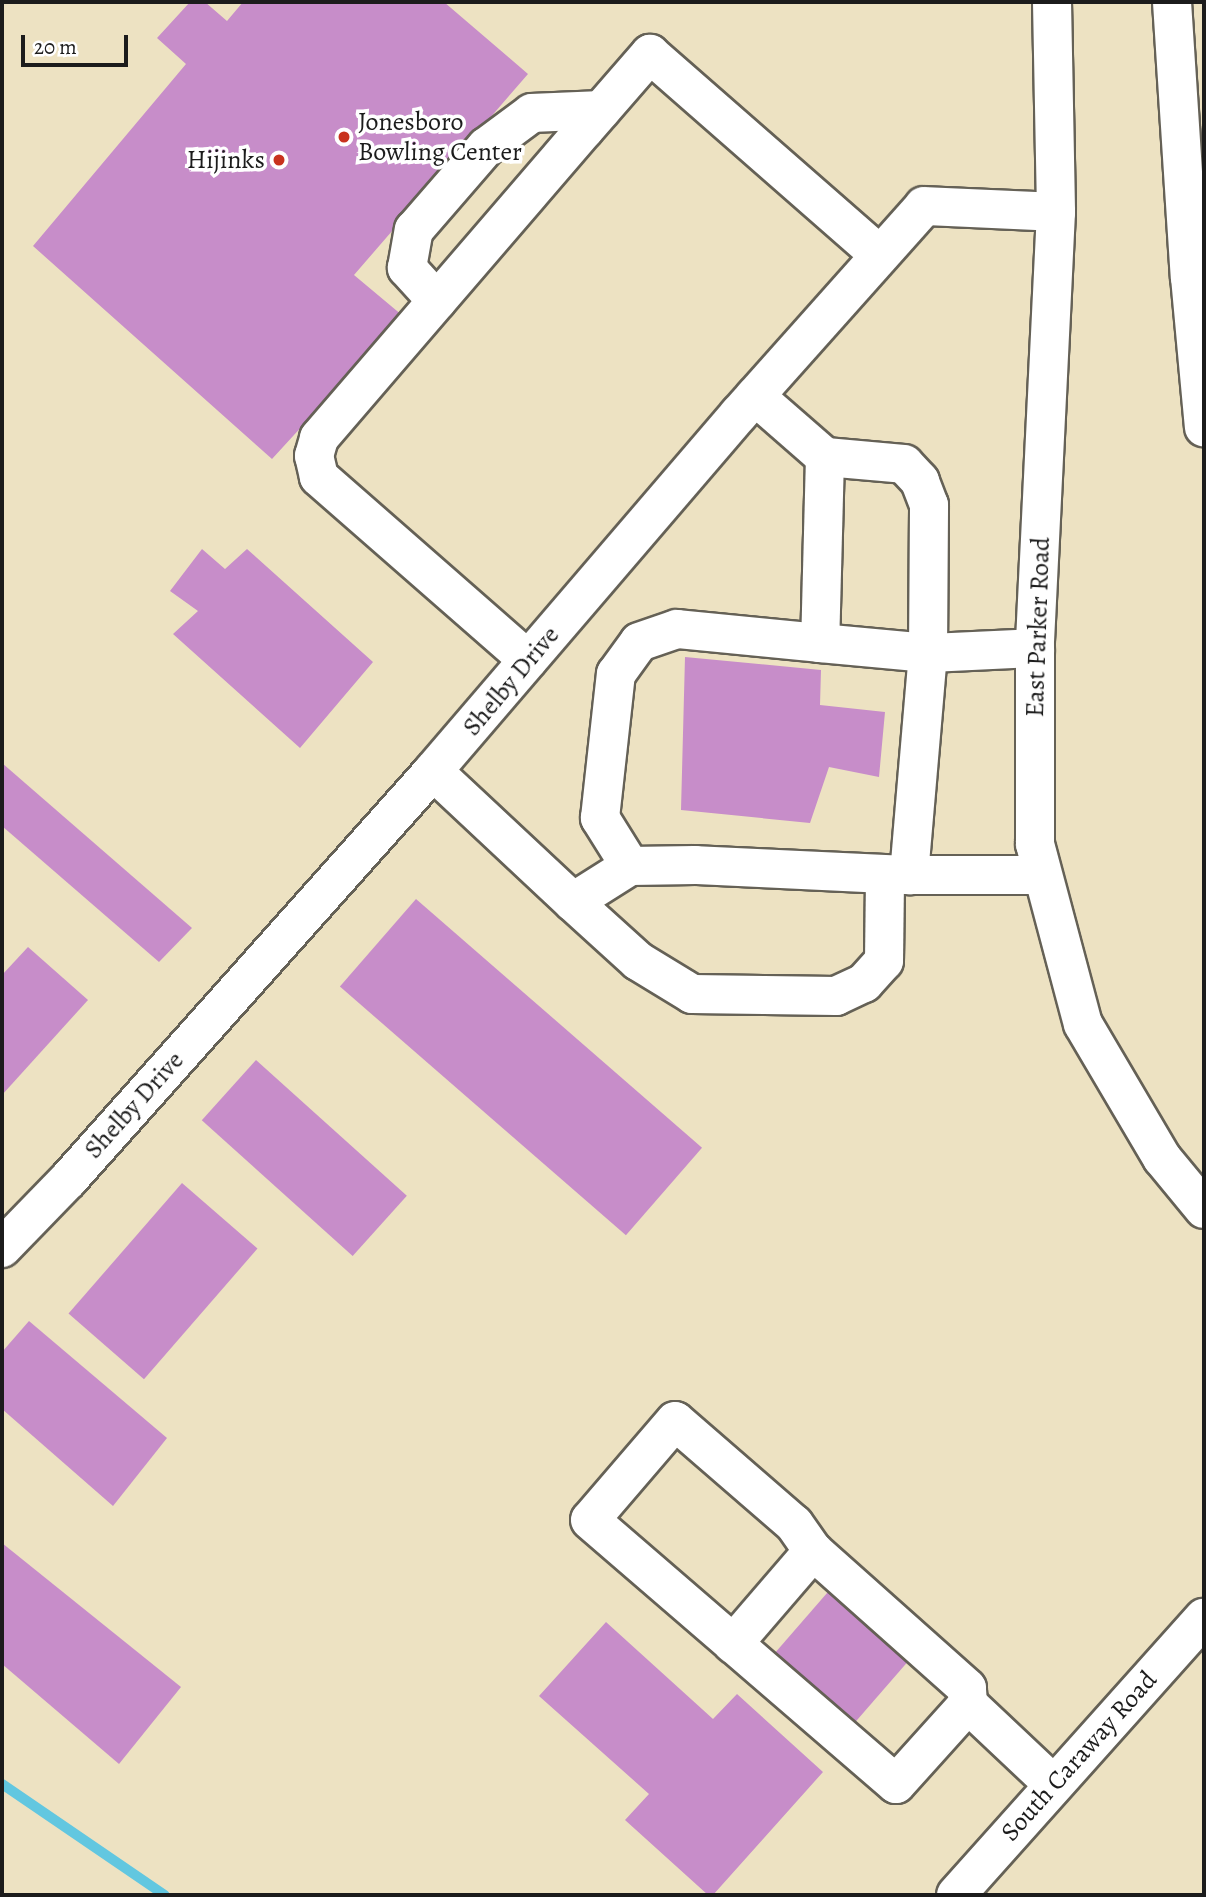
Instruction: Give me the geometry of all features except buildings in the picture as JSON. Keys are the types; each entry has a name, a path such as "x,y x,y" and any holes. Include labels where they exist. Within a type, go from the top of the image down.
{"main road":[{"name":"East Parker Road","path":"1052,2 1056,212 1035,648 1035,844 1041,875 1083,1024 1162,1158 1204,1209"},
{"path":"1172,2 1190,277 1204,427"},
{"path":"528,660 319,477 314,456 319,438 601,110 650,54 880,255"},
{"path":"437,301 407,268 414,230 486,147 533,113 601,110"},
{"name":"Shelby Drive","path":"2,1248 68,1180 433,771 755,396 924,206 1056,212"},
{"path":"433,771 638,961 692,994 836,996 864,983 884,961 928,653 929,505 920,481 904,464 825,457 755,396"},
{"path":"820,643 825,457"},
{"path":"630,866 600,818 616,674 639,642 677,629 928,653 1035,648"},
{"path":"573,902 630,866 695,865 897,875 1041,875"},
{"path":"968,1704 896,1784 590,1520 675,1421 794,1524 813,1551 967,1688 968,1704 1053,1784"},
{"path":"733,1644 813,1551"},
{"name":"South Caraway Road","path":"956,1895 1053,1784 1197,1640"}],"waterway":[{"path":"2,1784 165,1895"}],"place":[{"name":"Jonesboro Bowling Center","path":"344,137"},
{"name":"Hijinks","path":"279,160"}]}
